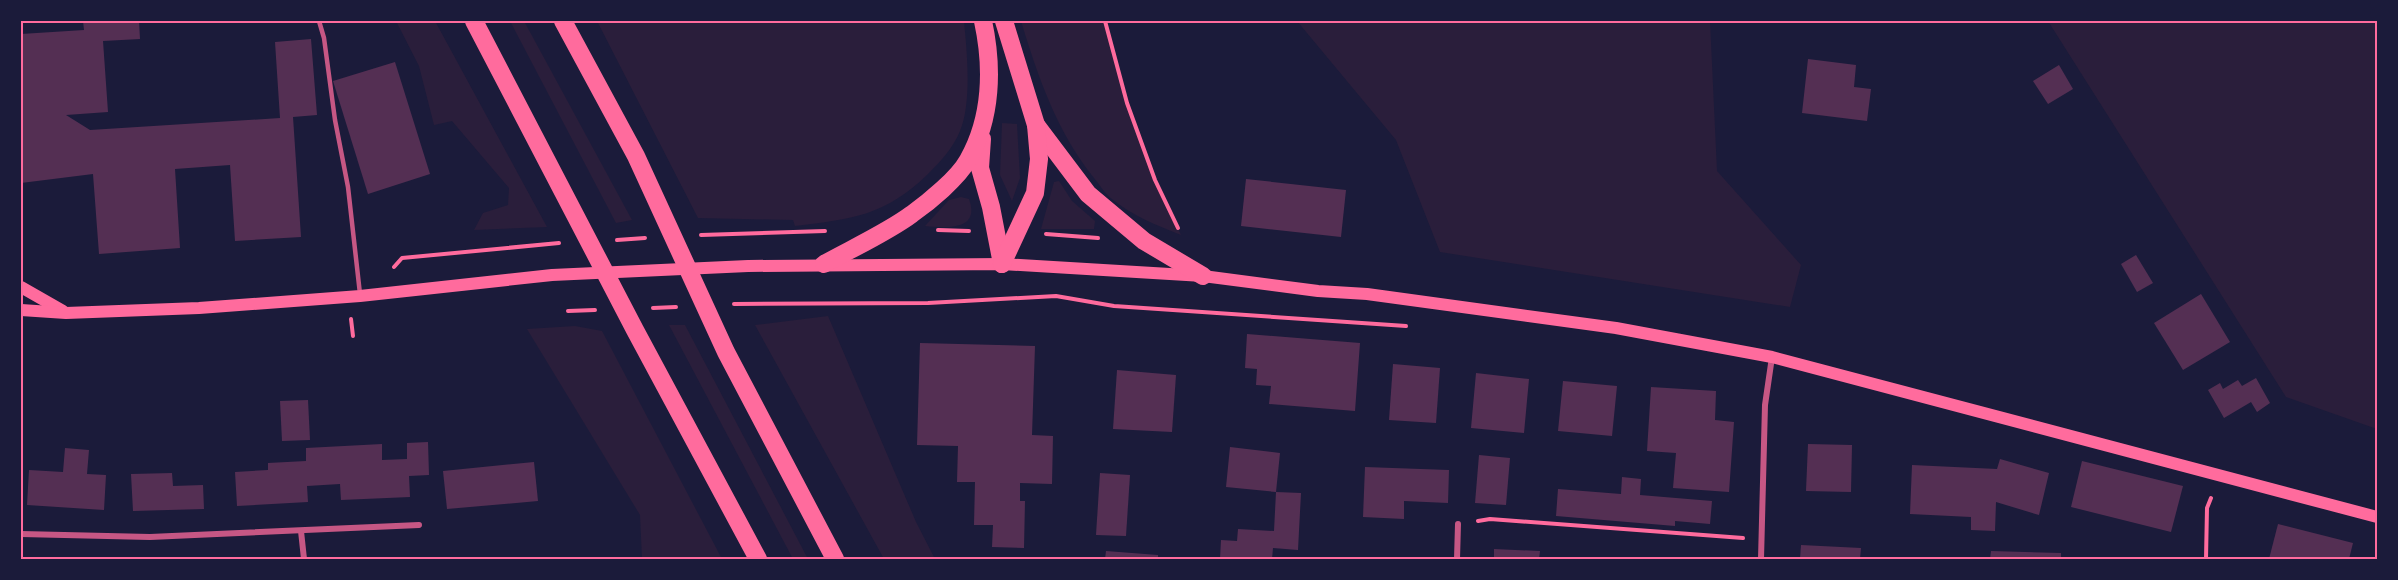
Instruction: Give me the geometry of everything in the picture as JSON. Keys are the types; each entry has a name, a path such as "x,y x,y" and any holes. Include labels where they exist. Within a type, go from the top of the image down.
{"highway":[{"path":"474,21 635,330 758,559"},
{"path":"562,21 636,156 726,352 835,559"},
{"path":"983,21 990,82 982,131 980,168 1002,264"},
{"path":"1002,264 1035,193 1039,159 1036,125 1004,21"},
{"path":"1036,125 1088,194 1144,241 1203,276"},
{"path":"824,264 912,215 945,186 967,162 982,131"}],"main road":[{"path":"21,310 66,313 199,308 367,296 552,275 748,266 1002,264 1203,276 1318,291 1366,294 1616,328 1772,357 2377,517"},
{"path":"21,287 66,313"}],"street":[{"path":"1761,559 1765,405 1772,357"},
{"path":"1457,559 1458,524"},
{"path":"21,534 150,537 419,525"},
{"path":"301,531 304,559"}],"lane":[{"path":"319,21 324,38 335,120 367,296"}],"path":[{"path":"1105,21 1127,103 1155,180 1181,235"},
{"path":"932,230 996,231"},
{"path":"700,235 826,231"},
{"path":"1018,232 1144,241"},
{"path":"608,240 654,238"},
{"path":"367,296 402,258 561,243"},
{"path":"729,304 928,303 1056,296 1114,306 1412,327"},
{"path":"649,308 683,306"},
{"path":"568,311 603,310"},
{"path":"2206,559 2207,508 2219,475"},
{"path":"1458,524 1490,519 1761,539"}],"shaded area":[{"path":"396,21 435,21 547,227 474,230 483,213 508,205 509,188 452,121 434,125 419,66"},
{"path":"510,21 524,21 632,220 616,223"},
{"path":"597,21 964,21 968,77 964,119 954,143 928,174 897,199 867,213 851,218 795,226 793,220 698,218"},
{"path":"1021,21 1105,21 1127,103 1156,182 1181,235 1128,210 1109,197 1094,178 1059,123 1034,63"},
{"path":"1297,21 1710,21 1717,171 1801,265 1790,307 1440,252 1396,140"},
{"path":"2048,21 2377,21 2377,429 2286,397"},
{"path":"1002,123 1017,124 1020,178 1012,201 1000,175"},
{"path":"1059,181 1072,201 1095,221 1094,229 1041,229 1054,182"},
{"path":"961,197 969,199 971,209 970,217 966,222 951,227 925,226 949,200"},
{"path":"828,316 916,522 935,559 884,559 755,325"},
{"path":"669,325 685,325 808,559 793,559"},
{"path":"575,326 602,331 722,559 642,559 640,515 527,329"}],"building":[{"path":"83,21 139,21 140,39 103,41 108,112 66,115 90,130 280,118 275,42 311,39 317,115 293,117 301,237 235,241 230,165 175,169 180,248 99,254 93,174 21,183 21,34 84,30"},
{"path":"1808,59 1856,65 1854,87 1871,89 1867,121 1802,113"},
{"path":"395,62 430,174 368,194 333,81"},
{"path":"2059,65 2073,89 2048,104 2033,81"},
{"path":"1246,179 1346,190 1341,237 1241,226"},
{"path":"2136,255 2153,283 2137,292 2121,264"},
{"path":"2201,294 2230,342 2183,370 2154,323"},
{"path":"1247,334 1360,343 1355,411 1269,404 1271,386 1256,385 1257,369 1245,368"},
{"path":"920,343 1035,346 1032,435 1053,436 1052,484 1020,483 1020,501 1025,501 1024,548 992,547 993,525 974,525 975,482 957,482 958,446 917,445"},
{"path":"1393,364 1440,368 1436,423 1389,420"},
{"path":"1117,370 1176,375 1172,432 1113,429"},
{"path":"1476,373 1529,379 1524,433 1471,428"},
{"path":"2256,378 2270,403 2257,412 2251,402 2224,418 2208,390 2220,383 2223,389 2238,380 2242,386"},
{"path":"1563,381 1617,386 1612,436 1558,431"},
{"path":"1651,387 1716,391 1715,420 1734,422 1729,492 1673,488 1676,453 1647,451"},
{"path":"308,400 310,440 282,441 280,401"},
{"path":"428,442 429,475 409,476 410,497 341,500 340,484 307,486 308,502 237,506 235,472 268,470 268,463 306,461 306,448 382,444 382,460 407,459 407,443"},
{"path":"1808,444 1852,445 1851,492 1806,491"},
{"path":"1230,447 1280,453 1276,492 1226,487"},
{"path":"65,448 89,450 87,474 106,475 104,510 27,505 29,470 63,472"},
{"path":"1479,455 1510,458 1506,505 1475,503"},
{"path":"2000,459 2049,473 2039,515 1996,502 1995,531 1971,530 1971,517 1910,514 1912,465 1997,469"},
{"path":"2082,461 2183,486 2171,532 2071,507"},
{"path":"534,462 538,501 447,509 443,471"},
{"path":"1365,467 1449,470 1448,503 1404,501 1404,519 1363,517"},
{"path":"172,473 173,486 203,485 204,509 133,511 131,474"},
{"path":"1100,473 1130,475 1126,536 1096,535"},
{"path":"1622,477 1641,479 1640,495 1712,501 1710,524 1675,521 1675,526 1556,516 1558,489 1621,494"},
{"path":"1276,492 1301,493 1298,550 1273,548 1272,559 1220,559 1221,540 1237,541 1238,529 1274,531"},
{"path":"2278,524 2353,543 2349,559 2269,559"},
{"path":"1801,545 1861,548 1860,559 1800,559"},
{"path":"1494,549 1540,551 1539,559 1494,559"},
{"path":"1106,551 1158,555 1158,559 1105,559"},
{"path":"1991,551 2061,553 2061,559 1990,559"}]}
